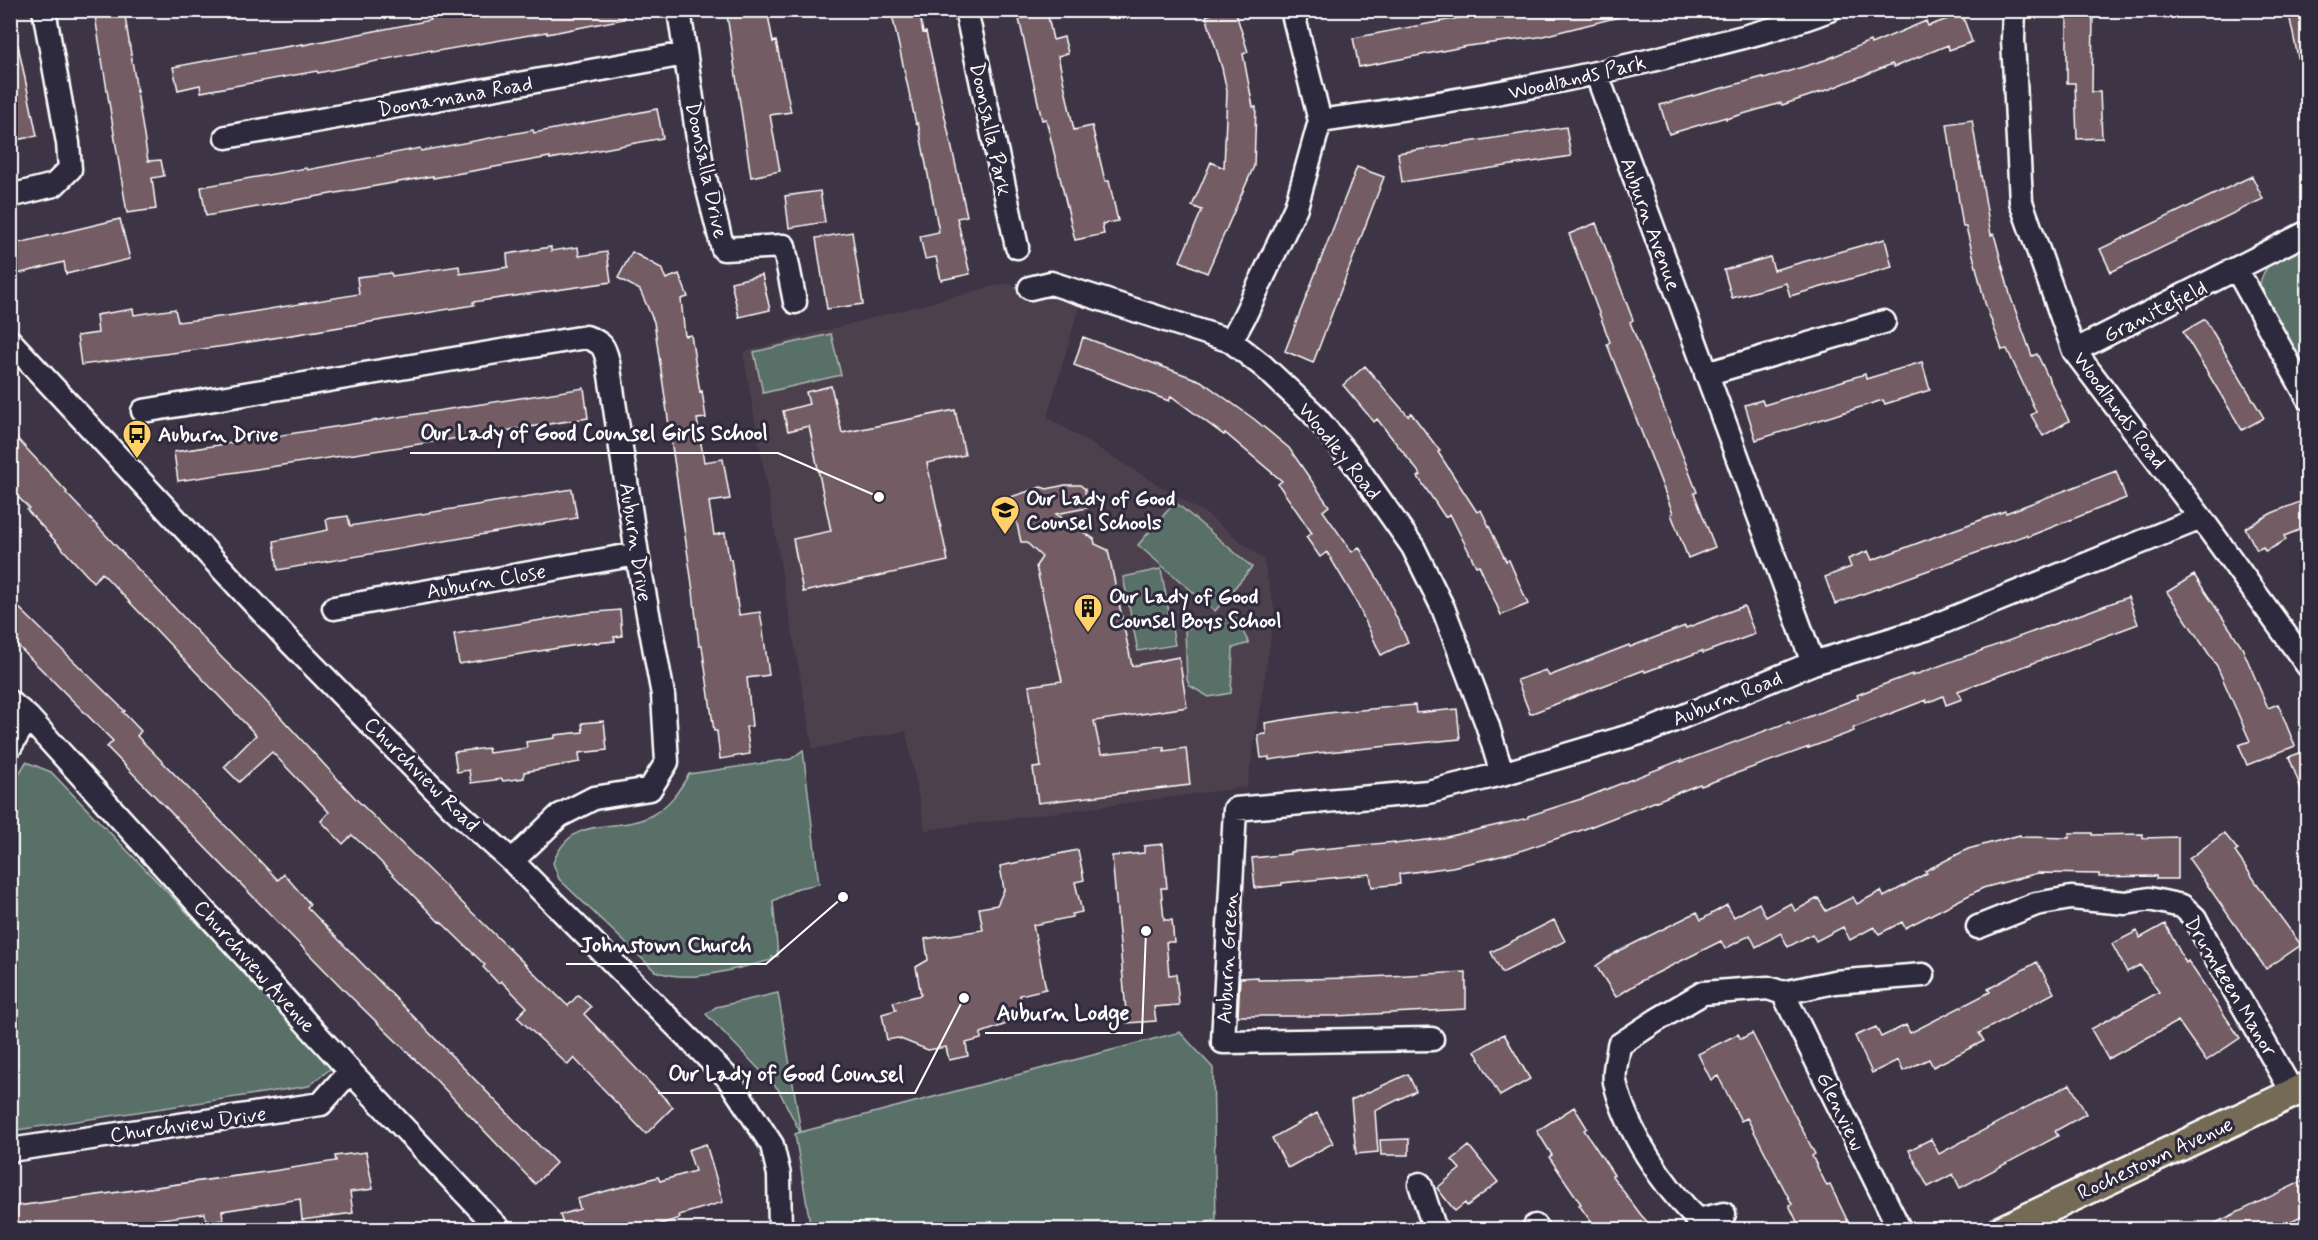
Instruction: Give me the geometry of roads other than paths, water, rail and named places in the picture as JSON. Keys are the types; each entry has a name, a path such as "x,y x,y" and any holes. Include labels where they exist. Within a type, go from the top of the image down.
{"main road":[{"name":"Rochestown Avenue","path":"2002,1230 2300,1089"}],"street":[{"path":"10,195 54,185 70,169 69,143 44,10"},
{"name":"Doonsalla Drive","path":"679,10 702,166 723,249 784,246 795,302"},
{"name":"Doonsalla Park","path":"966,10 1017,247"},
{"path":"1231,341 1296,207 1320,121 1292,10"},
{"name":"Woodlands Park","path":"1320,121 1487,97 1597,75 1795,23 1829,10"},
{"name":"Woodlands Road","path":"2014,10 2013,39 2021,202 2074,351 2201,518 2307,666"},
{"name":"Doonamana Road","path":"226,137 685,54"},
{"name":"Auburn Avenue","path":"1597,75 1813,663"},
{"name":"Granitefield","path":"2074,351 2237,270 2307,232"},
{"path":"2237,270 2307,398"},
{"name":"Woodley Road","path":"1030,288 1051,283 1231,341 1263,366 1312,412 1352,460 1413,548 1443,608 1487,724 1502,774"},
{"path":"1706,374 1884,322"},
{"name":"Auburn Drive","path":"143,411 586,337 600,343 605,351 637,554 663,695 666,762 650,789 594,798 559,816 512,861"},
{"name":"Churchview Road","path":"10,341 291,643 453,808 512,861 728,1078 772,1145 779,1175 780,1230"},
{"name":"Auburn Road","path":"1235,809 1428,792 1502,774 1650,730 1813,663 1926,629 2201,518"},
{"name":"Auburn Close","path":"334,608 637,554"},
{"name":"Churchview Avenue","path":"10,702 28,717 350,1071 500,1230"},
{"path":"10,747 28,717"},
{"name":"Auburn Green","path":"1235,809 1222,1042 1432,1039"},
{"name":"Drumkeen Manor","path":"1978,927 2036,904 2071,898 2126,903 2149,899 2182,906 2195,918 2212,951 2300,1089"},
{"path":"1724,1214 1698,1220 1678,1200 1650,1159 1626,1114 1615,1080 1619,1045 1703,993 1768,988 1783,993 1834,982 1923,975"},
{"name":"Glenview","path":"1783,993 1900,1230"},
{"name":"Churchview Drive","path":"10,1150 321,1104 350,1071"},
{"path":"1420,1184 1435,1230"}],"place":[{"name":"Auburn Drive","path":"137,460"},
{"name":"Our Lady of Good Counsel Girls School","path":"879,497"},
{"name":"Our Lady of Good Counsel Schools","path":"1005,536"},
{"name":"Our Lady of Good Counsel Boys School","path":"1088,634"},
{"name":"Johnstown Church","path":"843,897"},
{"name":"Auburn Lodge","path":"1146,931"},
{"name":"Our Lady of Good Counsel","path":"964,998"}]}
